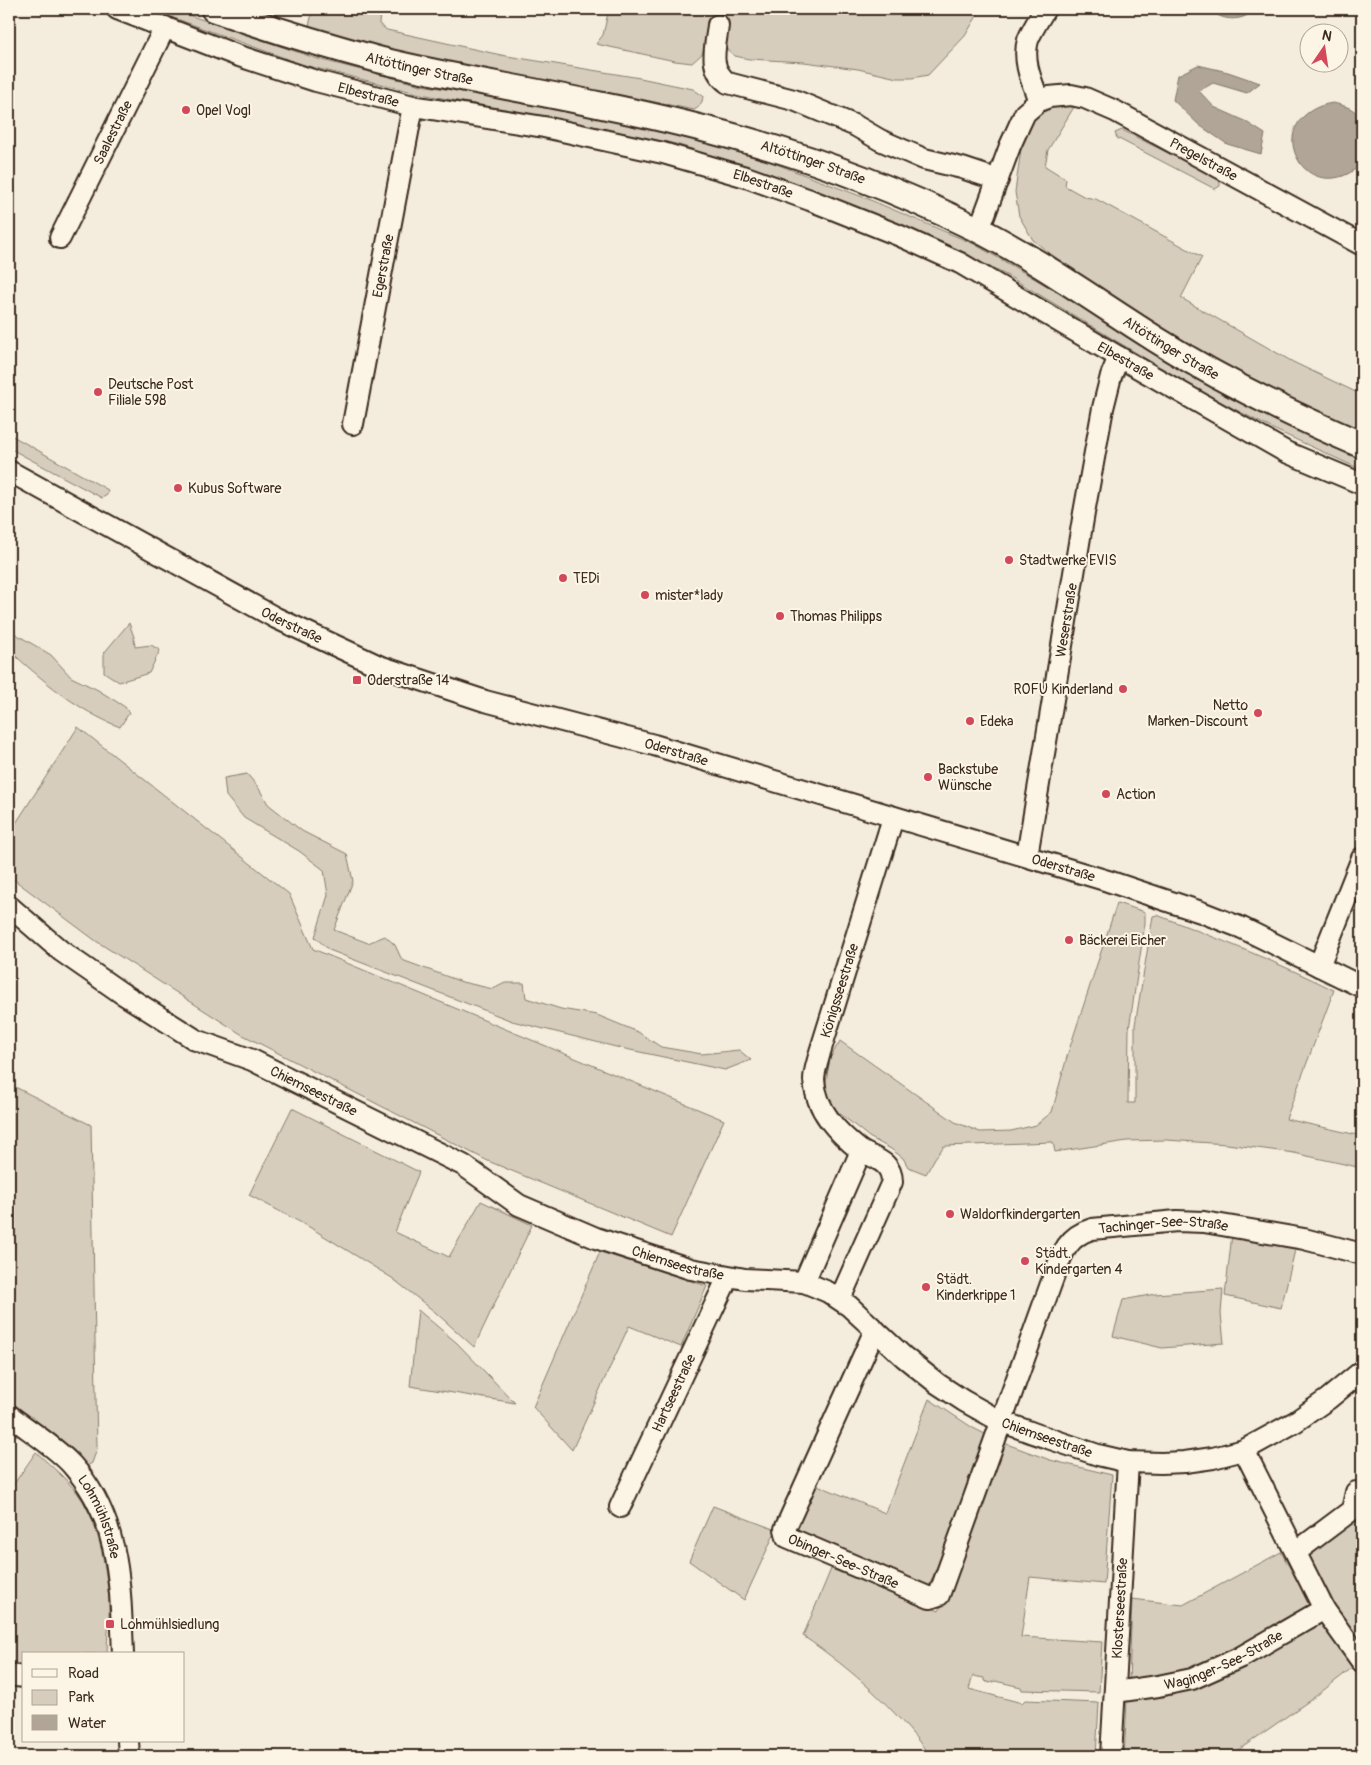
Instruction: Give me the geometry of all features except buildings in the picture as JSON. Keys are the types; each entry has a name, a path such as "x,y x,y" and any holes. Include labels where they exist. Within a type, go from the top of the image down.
{"main road":[{"name":"Altöttinger Straße","path":"214,9 287,33 380,60 601,105 705,129 753,142 864,179 922,203 979,230 1069,284 1159,342 1247,392 1362,445"}],"street":[{"name":"Elbestraße","path":"117,9 236,54 316,81 413,106 544,127 663,153 746,177 801,196 898,235 960,263 1119,357 1286,452 1362,484"},
{"path":"979,230 1010,146 1025,113 1039,101 1027,66 1027,53 1028,41 1045,9"},
{"path":"718,25 714,62 715,70 728,83 794,100 856,126 880,140 924,159 962,168 998,180"},
{"name":"Saalestraße","path":"60,238 165,27"},
{"name":"Pregelstraße","path":"1039,101 1049,97 1071,95 1100,104 1362,245"},
{"name":"Egerstraße","path":"353,424 413,106"},
{"name":"Weserstraße","path":"1027,856 1103,408 1119,357"},
{"name":"Oderstraße","path":"9,471 276,618 379,666 485,700 654,745 893,818 1027,856 1201,912 1242,928 1362,986"},
{"name":"Königsseestraße","path":"840,1299 892,1182 892,1173 885,1164 861,1151 832,1125 822,1109 816,1092 814,1078 820,1052 893,818"},
{"path":"1319,966 1362,858"},
{"name":"Chiemseestraße","path":"9,906 61,951 120,992 196,1040 252,1060 463,1165 519,1204 596,1238 691,1269 728,1277 804,1282 828,1292 840,1299 904,1357 938,1384 964,1401 1000,1421 1070,1446 1128,1462 1185,1462 1213,1458 1244,1450 1295,1422 1328,1399 1362,1371"},
{"path":"804,1282 861,1151"},
{"name":"Tachinger-See-Straße","path":"1000,1421 1064,1250 1073,1238 1083,1232 1092,1229 1149,1223 1204,1222 1304,1239 1362,1254"},
{"name":"Hartseestraße","path":"620,1507 728,1277"},
{"name":"Obinger-See-Straße","path":"875,1330 785,1529 787,1537 926,1597 930,1598 939,1595 1000,1421"},
{"name":"Lohmühlstraße","path":"9,1416 71,1464 85,1480 98,1500 108,1523 115,1548 124,1652"},
{"path":"1244,1450 1324,1609 1362,1662"},
{"name":"Klosterseestraße","path":"1111,1756 1128,1462"},
{"path":"1296,1552 1352,1510 1356,1492"},
{"name":"Waginger-See-Straße","path":"1115,1692 1192,1679 1241,1657 1324,1609"},
{"path":"9,1675 22,1677"},
{"path":"128,1742 129,1756"}],"green space":[{"path":"149,9 171,9 318,59 421,85 569,109 635,123 763,159 868,199 974,244 1056,291 1176,365 1240,401 1362,458 1362,470 1273,429 1196,389 1010,277 936,240 775,176 676,144 421,94 304,65"},
{"path":"317,9 383,9 380,13 379,24 387,30 501,55 640,78 693,89 703,96 702,101 694,110 484,70 361,43 309,26 312,13"},
{"path":"593,9 981,9 965,36 928,75 897,78 858,69 804,62 749,59 735,56 725,48 705,45 702,54 692,63 596,44 603,35 608,13"},
{"path":"1061,106 1074,107 1048,150 1045,166 1066,179 1065,186 1085,197 1096,199 1202,257 1181,298 1293,362 1362,395 1362,433 1284,399 1189,346 1061,262 1033,240 1019,216 1015,192 1021,149 1027,130 1034,119 1046,109"},
{"path":"1122,130 1220,179 1220,186 1215,189 1117,138 1115,133"},
{"path":"9,434 108,490 107,495 102,498 9,448"},
{"path":"129,623 135,647 151,645 160,650 149,673 119,682 104,672 104,653"},
{"path":"9,630 51,655 71,677 98,690 125,707 129,713 120,727 75,704 9,650"},
{"path":"78,727 289,894 313,949 724,1120 671,1237 488,1161 241,1034 96,941 9,876 9,834"},
{"path":"247,774 258,787 268,804 302,831 347,854 353,881 334,930 368,943 385,936 395,945 402,960 462,982 493,989 505,983 524,983 526,998 561,1009 597,1015 638,1032 661,1047 702,1054 739,1050 751,1060 725,1070 616,1047 512,1021 329,950 315,937 328,895 324,870 299,851 244,818 226,796 224,778"},
{"path":"1117,903 1145,912 1129,1029 1128,1103 1135,1103 1135,1025 1153,916 1157,915 1247,951 1334,990 1286,1119 1362,1136 1362,1168 1294,1153 1227,1144 1166,1140 1127,1141 1055,1152 1053,1142 944,1146 926,1174 908,1167 903,1158 869,1137 838,1112 828,1098 826,1082 830,1058 840,1041 955,1122 980,1132 1011,1131 1036,1125 1052,1112 1068,1053"},
{"path":"9,1084 91,1125 97,1449 92,1463 84,1468 69,1450 9,1404"},
{"path":"292,1108 419,1172 395,1232 449,1257 481,1201 532,1225 474,1347 435,1312 392,1278 311,1228 249,1195"},
{"path":"1232,1234 1296,1246 1281,1308 1225,1296"},
{"path":"600,1252 707,1286 681,1347 629,1326 572,1450 533,1407"},
{"path":"1223,1289 1221,1314 1224,1343 1162,1348 1113,1336 1123,1300 1155,1294"},
{"path":"418,1310 457,1343 515,1403 410,1386"},
{"path":"929,1399 973,1428 989,1436 928,1589 794,1534 815,1484 885,1513"},
{"path":"1004,1443 1050,1460 1112,1475 1104,1584 1030,1577 1021,1637 1102,1642 1099,1692 1022,1690 1021,1687 995,1681 990,1683 984,1681 984,1678 973,1676 969,1689 1022,1703 1025,1700 1099,1703 1096,1756 930,1756 902,1721 872,1691 840,1663 803,1636 831,1569 939,1611"},
{"path":"36,1452 73,1487 83,1501 94,1524 104,1562 109,1600 107,1652 22,1652 22,1671 9,1669 9,1491"},
{"path":"713,1506 776,1530 744,1600 689,1561"},
{"path":"1362,1509 1361,1653 1305,1558 1309,1548"},
{"path":"1281,1552 1313,1609 1205,1667 1129,1683 1132,1599 1183,1605"},
{"path":"1327,1621 1355,1661 1352,1668 1316,1696 1230,1756 1124,1756 1127,1701 1164,1697 1219,1679"}],"water":[{"path":"1210,9 1255,9 1245,16 1232,19 1220,16"},
{"path":"1362,9 1362,48 1358,28"},
{"path":"1198,65 1228,72 1260,83 1247,93 1213,83 1199,91 1214,107 1243,120 1265,134 1261,154 1227,144 1199,125 1173,100 1178,75"},
{"path":"1333,103 1349,108 1358,115 1361,126 1363,157 1360,165 1348,174 1341,177 1326,178 1312,174 1305,169 1295,152 1293,142 1294,132 1304,116 1312,110"}],"place":[{"name":"Opel Vogl","path":"186,110"},
{"name":"Deutsche Post Filiale 598","path":"98,392"},
{"name":"Kubus Software","path":"178,488"},
{"name":"Stadtwerke EVIS","path":"1009,560"},
{"name":"TEDi","path":"563,578"},
{"name":"mister*lady","path":"645,595"},
{"name":"Thomas Philipps","path":"780,616"},
{"name":"Oderstraße 14","path":"357,680"},
{"name":"ROFU Kinderland","path":"1123,689"},
{"name":"Netto Marken-Discount","path":"1258,713"},
{"name":"Edeka","path":"970,721"},
{"name":"Backstube Wünsche","path":"928,777"},
{"name":"Action","path":"1106,794"},
{"name":"Bäckerei Eicher","path":"1069,940"},
{"name":"Waldorfkindergarten","path":"950,1214"},
{"name":"Städt. Kindergarten 4","path":"1025,1261"},
{"name":"Städt. Kinderkrippe 1","path":"926,1287"},
{"name":"Lohmühlsiedlung","path":"110,1624"}]}
